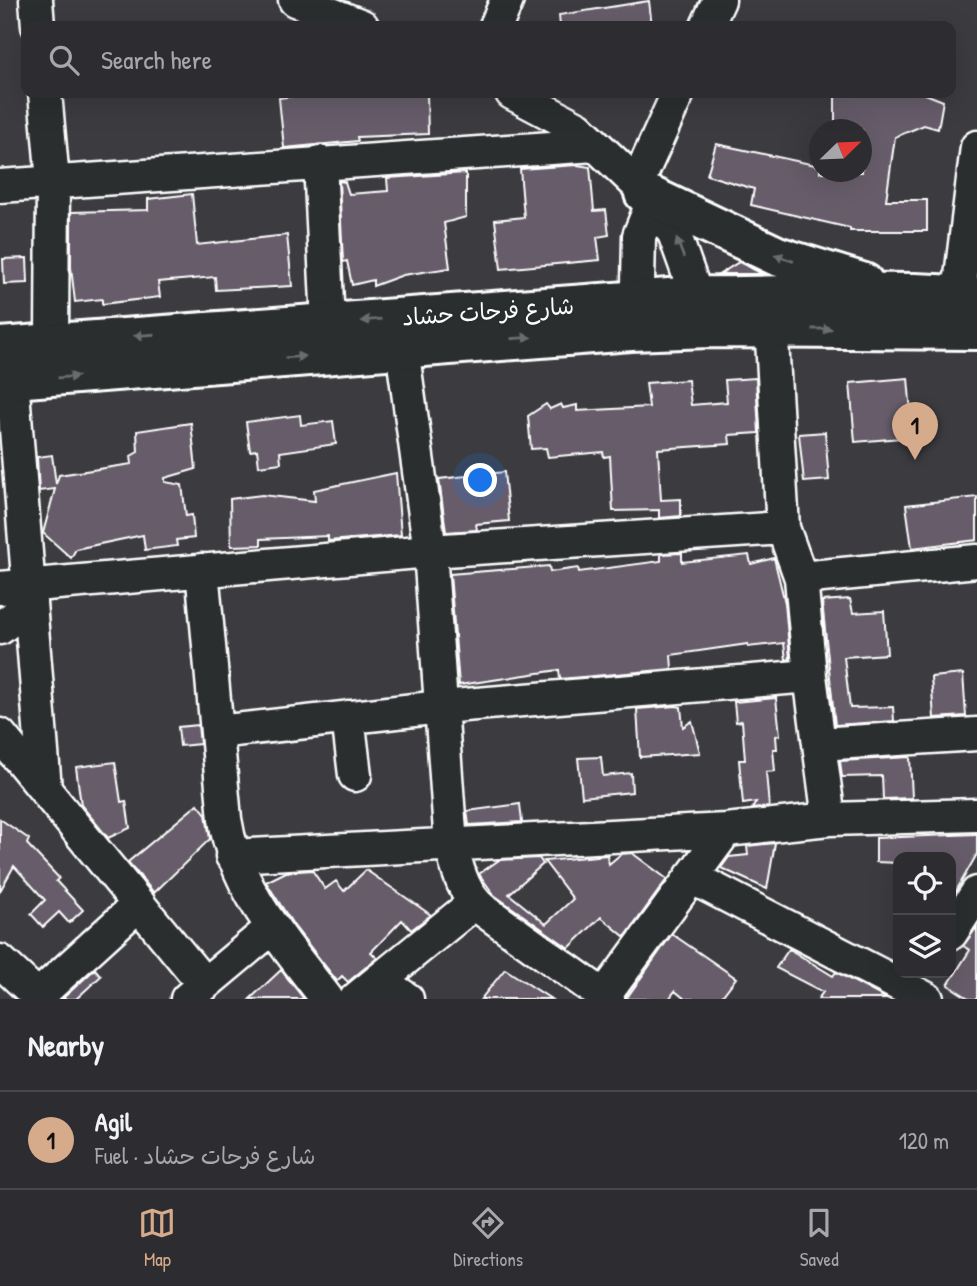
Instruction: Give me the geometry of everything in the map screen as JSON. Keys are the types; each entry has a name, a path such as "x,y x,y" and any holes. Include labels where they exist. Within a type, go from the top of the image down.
{"main road":[{"path":"644,194 777,256 896,291"},
{"name":"شارع فرحات حشاد","path":"770,313 896,291 967,313"},
{"name":"شارع فرحات حشاد","path":"5,363 51,341 328,323 703,312 967,313"},
{"name":"شارع فرحات حشاد","path":"5,363 402,348 634,316"}],"street":[{"path":"36,0 38,21"},
{"path":"295,0 349,21"},
{"path":"498,21 508,0"},
{"path":"709,21 719,0"},
{"path":"45,98 53,181 51,341"},
{"path":"521,98 578,128 644,194 674,233 703,312"},
{"path":"634,316 644,194 676,98"},
{"path":"0,186 595,145"},
{"path":"967,313 977,147"},
{"path":"320,162 328,323"},
{"path":"770,313 783,528 801,578 810,676 829,819"},
{"path":"402,348 430,551 451,846 460,876 474,902 606,998 726,830"},
{"path":"5,363 20,592 46,789"},
{"path":"20,592 202,570 430,551 783,528"},
{"path":"801,578 977,561"},
{"path":"202,570 225,819 232,856 273,927 327,999"},
{"path":"0,628 20,592"},
{"path":"217,732 441,707 810,676"},
{"path":"348,717 355,775"},
{"path":"818,744 977,734"},
{"path":"0,735 139,904 195,991 273,927"},
{"path":"232,856 726,830 829,819 977,815"},
{"path":"691,877 917,990"},
{"path":"956,925 977,893"},
{"path":"368,990 474,902"},
{"path":"0,961 40,998 139,904"},
{"path":"368,990 407,999"}],"building":[{"path":"649,1 651,21 560,21 559,15"},
{"path":"279,98 427,98 428,134 357,137 358,141 284,148"},
{"path":"835,98 936,98 943,101 938,129 924,125 895,137 886,200 927,200 927,231 850,231 850,228 751,205 754,189 707,175 716,144 809,164 809,182 872,182 872,119 835,119"},
{"path":"577,165 590,167 594,211 606,210 609,235 597,237 600,260 501,269 495,220 524,217 520,169"},
{"path":"466,173 466,217 444,223 450,268 403,275 373,286 373,280 352,285 347,261 343,262 339,181 345,182 349,194 388,191 387,178"},
{"path":"192,194 197,245 287,235 292,286 216,290 215,277 158,282 160,297 102,304 102,299 75,302 71,267 71,212 148,210 148,199"},
{"path":"27,258 28,283 4,284 3,259"},
{"path":"739,262 763,274 720,274"},
{"path":"756,378 759,433 729,435 730,444 658,449 661,500 681,499 681,516 659,518 659,510 613,511 610,456 604,457 603,452 548,457 546,448 531,449 528,416 546,404 550,409 561,404 563,408 577,405 577,411 649,407 646,383 688,380 691,405 727,402 725,380"},
{"path":"908,378 913,437 855,442 850,383"},
{"path":"300,415 301,425 333,421 336,444 280,452 281,463 259,466 257,450 250,451 246,422"},
{"path":"191,423 196,469 165,478 165,482 182,485 186,516 192,515 194,538 176,540 177,546 145,550 143,535 76,549 71,558 43,533 55,489 39,491 37,457 52,455 56,484 59,475 132,464 131,456 138,452 137,431"},
{"path":"825,432 829,480 804,482 799,434"},
{"path":"504,472 509,521 476,524 477,530 446,532 439,479"},
{"path":"396,473 401,535 328,541 328,536 261,539 261,545 231,546 230,499 262,495 315,501 314,490"},
{"path":"977,497 977,540 912,548 906,505"},
{"path":"682,553 682,562 749,555 751,564 774,558 785,603 790,659 786,660 784,643 748,647 748,644 671,655 672,669 560,679 559,670 459,685 450,574 549,566 550,572 578,568 579,572 661,561 661,554"},
{"path":"850,599 853,613 884,611 887,654 844,657 850,708 893,707 894,721 835,725 822,601"},
{"path":"963,674 966,716 934,718 931,677"},
{"path":"776,698 780,735 776,736 777,749 773,749 775,771 766,772 769,807 752,809 756,802 743,804 739,760 745,760 742,721 736,722 734,702"},
{"path":"681,707 683,727 692,721 700,753 640,757 637,709"},
{"path":"198,725 200,744 180,746 178,727"},
{"path":"601,757 603,776 631,773 632,792 582,797 578,758"},
{"path":"910,757 912,798 883,799 882,776 842,777 840,761"},
{"path":"115,762 121,802 126,801 130,828 108,838 81,805 76,767"},
{"path":"198,804 206,814 210,839 154,893 128,862"},
{"path":"520,804 522,822 469,825 467,811"},
{"path":"0,819 29,839 27,844 59,878 56,881 83,910 69,923 59,912 43,927 31,914 45,900 14,866 0,891"},
{"path":"977,834 977,854 956,891 956,852 893,852 893,863 876,862 876,838"},
{"path":"775,843 767,889 721,868 729,857 748,855 747,846"},
{"path":"632,853 667,879 625,937 601,917 569,948 494,895 479,874 499,860 539,858 543,864 509,894 546,924 573,899 544,861 607,855 609,864 621,854"},
{"path":"312,870 325,889 336,881 344,891 366,870 431,915 411,930 402,920 371,952 377,958 348,982 342,976 337,981 294,926 266,882 286,872"},
{"path":"977,927 977,999 970,999 948,985 952,978 956,978 956,972 970,950 963,946"},
{"path":"672,934 736,978 720,999 685,999 675,991 669,999 626,999"},
{"path":"789,949 833,976 836,972 887,999 818,999 823,992 776,968"},
{"path":"95,969 101,976 76,999 62,999"},
{"path":"505,969 551,999 481,999"},
{"path":"281,970 304,999 250,999"}],"place":[{"name":"Agil","path":"915,460"}]}
